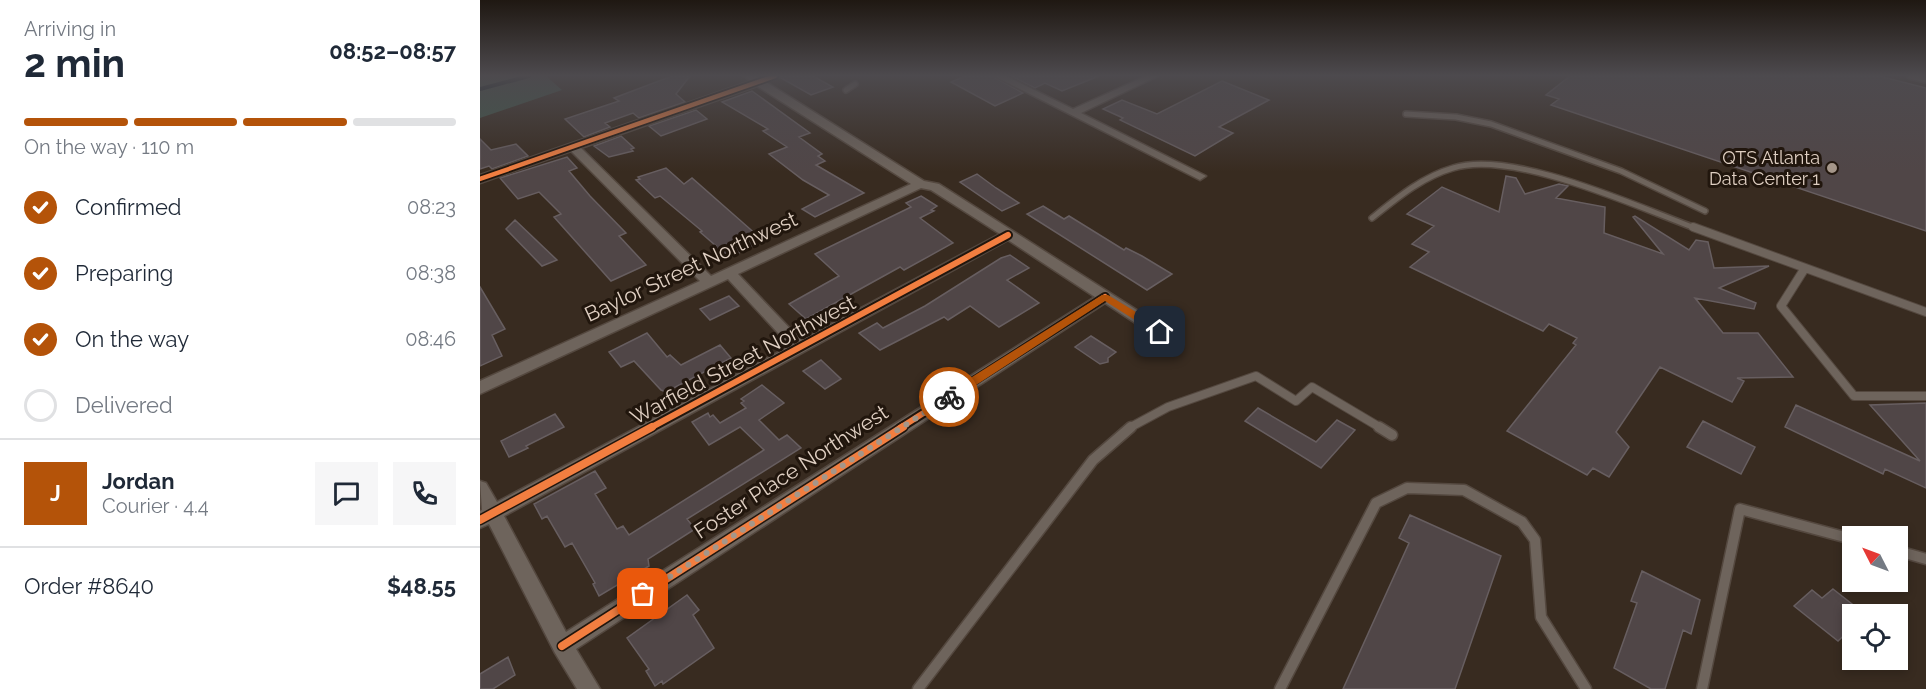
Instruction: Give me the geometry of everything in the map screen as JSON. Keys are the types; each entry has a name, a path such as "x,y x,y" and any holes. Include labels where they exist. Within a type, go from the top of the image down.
{"street":[{"path":"480,179 675,108"},
{"path":"800,108 920,184 935,187 1160,332"},
{"path":"1063,108 1200,176"},
{"path":"1073,113 1083,108"},
{"path":"573,146 709,282"},
{"name":"Baylor Street Northwest","path":"480,388 920,184"},
{"name":"Warfield Street Northwest","path":"487,517 1008,235"},
{"path":"729,272 800,348"},
{"name":"Foster Place Northwest","path":"562,646 1105,297"},
{"path":"480,488 487,517 589,689"}],"lane":[{"path":"1406,114 1456,117 1491,124 1621,171 1705,211"},
{"path":"1372,218 1410,187 1429,176 1468,164 1492,163 1516,166 1552,176 1926,312"},
{"path":"1805,268 1781,306 1854,396 1926,396"},
{"path":"918,689 1093,460 1132,424 1164,408 1256,376 1296,401 1312,387 1392,435"},
{"path":"1280,689 1376,503 1407,488 1464,490 1522,522 1535,540 1541,617 1586,689"},
{"path":"1702,689 1740,509 1842,536"},
{"path":"1908,554 1926,559"}],"green space":[{"path":"480,108 509,108 480,118"}],"building":[{"path":"598,108 667,108 639,118 633,113 605,123 610,127 584,137 565,119"},
{"path":"732,108 776,108 810,133 799,137 822,154 818,156 825,161 816,165 864,193 815,217 802,209 829,195 803,180 769,154 787,147 763,131 768,129"},
{"path":"1142,108 1157,114 1169,108 1254,108 1219,127 1233,133 1195,156 1120,120 1123,118 1103,109"},
{"name":"QTS Atlanta Data Center 1","path":"1560,108 1926,108 1926,231"},
{"path":"696,110 707,119 661,136 649,126"},
{"path":"621,136 634,148 631,149 633,151 609,157 594,146"},
{"path":"480,139 491,150 516,144 528,156 492,169 489,166 480,169"},
{"path":"567,157 577,168 569,171 626,233 619,236 646,265 611,281 554,217 561,214 539,192 518,199 500,178"},
{"path":"666,168 684,184 692,178 758,236 749,241 754,245 727,259 713,248 716,246 700,232 702,231 660,196 655,198 636,180 640,179 638,177"},
{"path":"977,174 1019,203 1002,211 960,182"},
{"path":"1506,176 1516,178 1525,194 1559,184 1568,186 1556,198 1605,207 1604,233 1663,254 1633,217 1635,216 1689,250 1696,240 1708,242 1714,268 1769,266 1719,288 1756,303 1754,309 1695,298 1723,333 1758,333 1793,377 1737,378 1744,381 1732,402 1660,367 1616,432 1629,447 1609,477 1593,468 1587,475 1507,431 1576,345 1573,343 1577,338 1549,324 1543,331 1410,267 1429,252 1412,244 1434,226 1407,214 1442,187 1499,212"},
{"path":"921,196 937,206 931,210 934,211 920,218 953,243 904,270 900,267 806,319 789,304 839,276 815,254 911,207 906,203"},
{"path":"1043,206 1064,219 1069,216 1124,250 1126,248 1142,256 1172,274 1147,290 1027,214"},
{"path":"515,220 557,260 542,266 506,229"},
{"path":"1010,255 1029,268 1007,280 1039,303 999,327 970,306 948,320 944,317 880,350 859,333 877,323 883,328 925,306 1001,258"},
{"path":"480,287 505,329 492,335 502,356 480,366"},
{"path":"729,296 739,306 710,320 700,309"},
{"path":"647,333 667,357 670,355 681,365 720,345 731,358 666,392 661,390 634,361 621,367 609,352"},
{"path":"1091,336 1116,352 1108,358 1108,362 1100,364 1075,347"},
{"path":"821,360 841,379 825,389 803,371"},
{"path":"762,385 784,403 759,420 779,440 787,435 801,448 687,519 695,529 648,559 649,566 599,596 593,584 595,583 572,543 565,547 547,516 542,519 534,504 595,471 606,488 595,494 617,529 623,526 629,535 764,450 740,427 709,445 692,422 708,413 720,423 746,408 741,403 744,401 741,399"},
{"path":"1926,403 1926,488 1885,469 1883,474 1785,427 1796,405 1920,461 1870,405"},
{"path":"1258,408 1316,442 1337,420 1355,430 1321,468 1245,421"},
{"path":"555,414 564,427 509,457 501,441"},
{"path":"1703,421 1755,447 1741,474 1687,447"},
{"path":"1410,515 1501,556 1455,689 1343,689 1409,543 1399,538"},
{"path":"1642,571 1700,600 1691,634 1683,630 1665,689 1651,689 1614,668 1637,603 1631,601"},
{"path":"1833,589 1852,604 1842,604 1842,637 1838,641 1794,606 1812,590 1822,598"},
{"path":"687,595 699,610 693,615 714,648 663,684 662,681 655,686 646,671 649,669 627,638"},
{"path":"508,657 515,675 493,689 480,689 480,674"}],"cycle path":[{"path":"480,179 683,108"},
{"path":"480,520 1008,235"},
{"path":"562,646 1105,297"}],"way so far":[{"path":"643,594 949,397"}],"place":[{"name":"QTS Atlanta Data Center 1","path":"1832,168"}],"route":[{"path":"949,397 1105,297 1160,332"}]}
